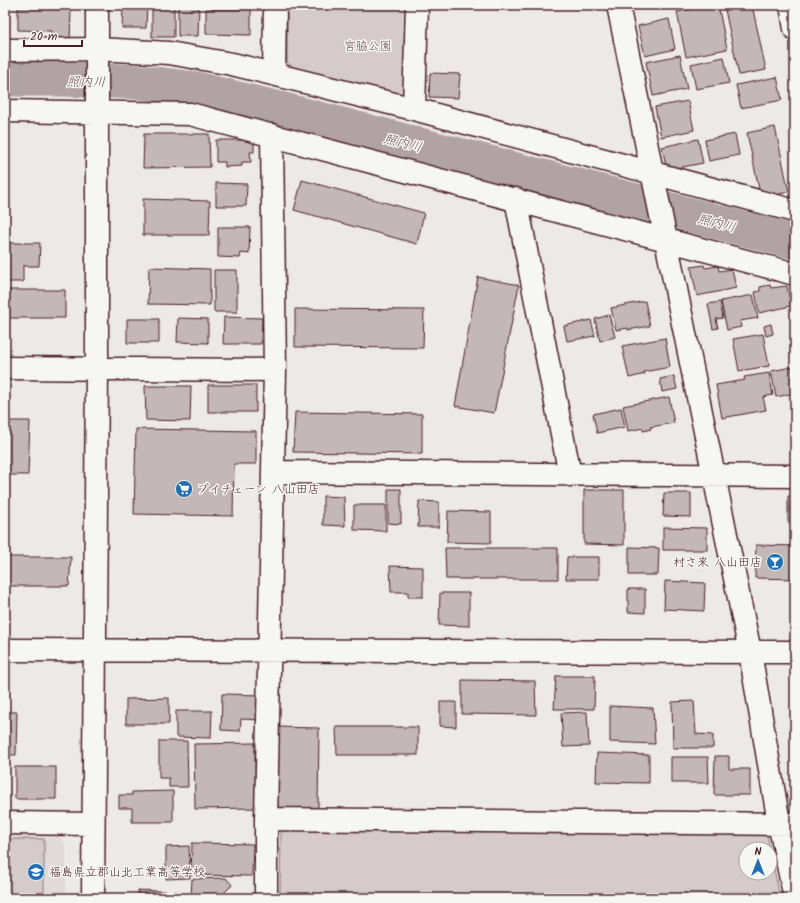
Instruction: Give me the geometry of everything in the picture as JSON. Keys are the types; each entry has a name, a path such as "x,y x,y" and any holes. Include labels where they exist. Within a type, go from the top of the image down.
{"street":[{"path":"93,898 97,369 97,5"},
{"path":"274,74 275,5"},
{"path":"414,109 417,5"},
{"path":"618,5 651,174 787,823 795,898"},
{"path":"790,5 795,8"},
{"path":"790,5 795,29"},
{"path":"5,50 98,49 169,53 274,74 414,109 651,174 795,211"},
{"path":"5,111 190,114 795,274"},
{"path":"266,898 266,819 275,370 272,135"},
{"path":"516,199 570,475"},
{"path":"5,368 275,370"},
{"path":"274,472 714,477 795,476"},
{"path":"5,650 795,652"},
{"path":"266,819 787,823"},
{"path":"5,823 93,824"}],"shaded area":[{"name":"福島県立郡山北工業高等学校","path":"5,833 57,833 66,846 66,898 5,898"}],"green space":[{"name":"宮脇公園","path":"287,5 409,5 408,90 401,96 292,68 287,62"},
{"path":"281,830 766,831 768,841 738,841 738,881 777,881 780,898 280,898"},
{"path":"5,839 44,839 44,898 5,898"}],"building":[{"path":"123,5 147,5 146,28 122,28"},
{"path":"152,5 174,5 174,37 152,37"},
{"path":"178,5 199,5 198,36 178,36"},
{"path":"718,5 727,49 686,57 677,12"},
{"path":"724,5 752,5 766,70 739,75"},
{"path":"18,7 71,8 70,40 51,39 51,31 18,30"},
{"path":"206,9 251,9 251,35 206,34"},
{"path":"669,19 675,49 645,56 638,26"},
{"path":"680,55 687,89 653,96 646,62"},
{"path":"724,57 729,83 696,89 691,64"},
{"path":"430,73 460,74 458,98 429,97"},
{"path":"777,77 782,100 741,108 736,85"},
{"path":"688,101 694,130 661,137 655,107"},
{"path":"775,127 789,192 761,198 747,133"},
{"path":"144,134 209,134 210,167 143,168"},
{"path":"735,134 739,155 709,161 705,140"},
{"path":"698,139 703,163 667,170 662,147"},
{"path":"216,140 254,140 254,152 250,152 251,162 242,162 242,166 225,167 225,162 216,162"},
{"path":"302,180 424,213 417,244 294,210"},
{"path":"216,183 247,184 246,206 216,206"},
{"path":"143,199 210,201 209,235 143,235"},
{"path":"218,227 250,227 249,254 241,253 240,258 218,257"},
{"path":"7,243 40,243 39,266 23,266 23,282 8,282"},
{"path":"704,265 705,268 718,266 719,271 732,269 736,288 697,296 691,267"},
{"path":"149,267 210,269 210,305 148,304"},
{"path":"214,270 237,270 237,312 214,312"},
{"path":"478,277 519,285 494,413 455,406"},
{"path":"770,285 771,288 787,286 791,306 759,313 755,292 760,291 760,287"},
{"path":"8,290 65,290 65,318 8,318"},
{"path":"753,295 758,318 740,321 741,327 727,330 721,301"},
{"path":"645,301 650,326 628,330 628,328 616,330 611,308"},
{"path":"720,302 723,318 716,319 718,328 713,329 708,304"},
{"path":"295,309 424,310 423,348 295,347"},
{"path":"609,315 615,337 600,341 595,319"},
{"path":"224,317 262,318 261,344 223,344"},
{"path":"178,318 208,319 208,343 177,342"},
{"path":"127,319 159,319 159,343 127,343"},
{"path":"591,320 595,336 567,341 564,326"},
{"path":"771,324 773,334 766,336 764,326"},
{"path":"763,334 769,366 739,371 733,339"},
{"path":"665,338 670,367 644,372 645,374 629,378 622,346"},
{"path":"792,367 795,393 776,397 771,371"},
{"path":"769,373 773,395 763,397 766,410 722,418 716,385 745,380 744,377"},
{"path":"674,376 677,389 662,392 660,379"},
{"path":"208,385 256,385 256,412 208,412"},
{"path":"145,386 191,386 190,421 146,420"},
{"path":"669,397 674,423 650,427 651,429 643,431 643,428 628,431 623,406"},
{"path":"621,408 625,427 597,433 593,414"},
{"path":"295,412 422,414 422,454 293,452"},
{"path":"5,421 30,421 28,475 5,475"},
{"name":"ブイチェーン 八山田店","path":"136,429 256,431 256,464 234,464 233,516 134,514"},
{"path":"388,489 401,489 401,524 388,523"},
{"path":"584,490 624,490 624,545 584,544"},
{"path":"664,493 691,493 691,517 663,516"},
{"path":"323,496 344,497 345,526 323,525"},
{"path":"788,496 795,496 795,523 788,522"},
{"path":"419,501 439,502 439,527 418,527"},
{"path":"354,505 386,505 386,531 354,530"},
{"path":"448,511 491,512 491,543 447,542"},
{"path":"663,527 707,528 707,550 663,550"},
{"name":"村さ来 八山田店","path":"756,545 795,546 795,579 755,578"},
{"path":"629,547 659,548 658,575 629,575"},
{"path":"445,548 558,548 558,579 446,579"},
{"path":"6,557 71,557 69,586 6,586"},
{"path":"567,557 599,557 599,579 566,579"},
{"path":"390,566 423,567 423,597 408,597 408,592 391,592"},
{"path":"665,581 705,583 704,611 664,609"},
{"path":"628,589 645,589 645,613 628,612"},
{"path":"440,593 469,593 469,626 439,625"},
{"path":"556,676 595,676 594,709 554,709"},
{"path":"462,680 535,681 536,715 462,714"},
{"path":"222,694 262,695 262,720 241,719 240,731 221,730"},
{"path":"169,698 169,724 126,724 126,699"},
{"path":"694,701 696,734 713,735 713,748 673,748 672,702"},
{"path":"440,702 456,702 456,727 440,726"},
{"path":"610,706 653,708 655,744 610,742"},
{"path":"176,711 212,711 211,738 176,737"},
{"path":"5,712 17,712 16,755 5,755"},
{"path":"587,712 589,746 563,747 561,713"},
{"path":"277,727 319,728 318,808 276,808"},
{"path":"336,727 418,727 418,755 337,755"},
{"path":"159,741 187,741 188,787 169,787 169,778 159,778"},
{"path":"255,743 256,808 195,809 194,744"},
{"path":"597,753 649,755 649,783 596,782"},
{"path":"715,756 729,756 729,769 750,769 750,795 714,795"},
{"path":"671,757 708,757 709,783 671,783"},
{"path":"5,766 7,766 6,803 5,803"},
{"path":"15,767 56,767 56,799 15,799"},
{"path":"173,791 173,822 132,822 132,808 119,808 119,795 132,795 132,792"},
{"path":"192,843 253,844 252,876 191,875"},
{"path":"189,846 190,878 166,879 166,847"},
{"path":"226,878 232,885 224,893 227,898 191,898 192,879"},
{"path":"138,890 178,892 178,898 138,898"}],"waterway":[{"name":"照内川","path":"5,79 64,79 139,82 196,89 288,111 795,242"}],"place":[{"name":"ブイチェーン 八山田店","path":"184,489"},
{"name":"村さ来 八山田店","path":"775,562"},
{"name":"福島県立郡山北工業高等学校","path":"36,872"}]}
